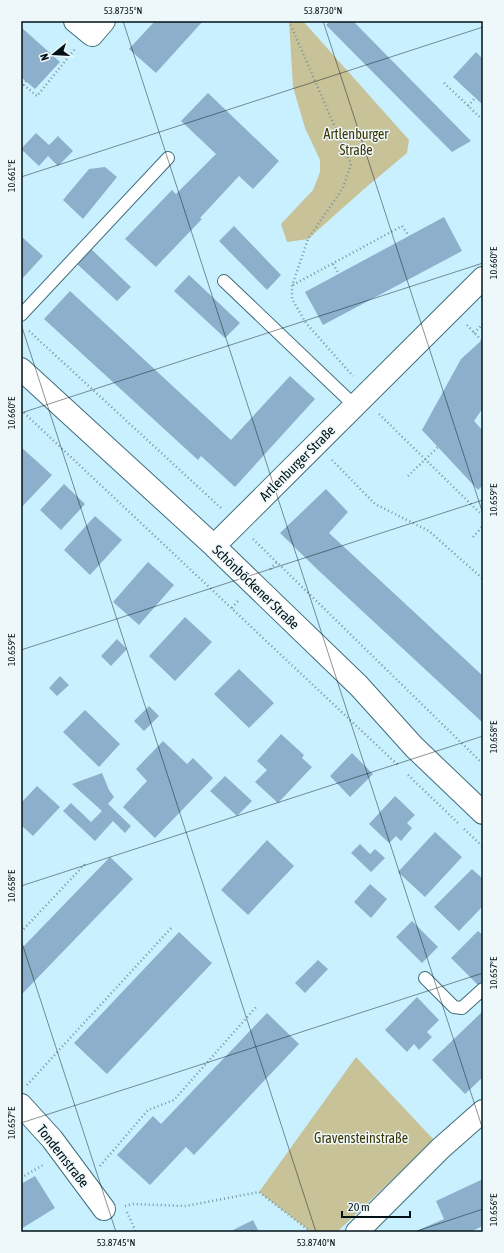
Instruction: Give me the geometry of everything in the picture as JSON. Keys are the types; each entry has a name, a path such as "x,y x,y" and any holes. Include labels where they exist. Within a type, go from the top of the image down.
{"main road":[{"name":"Artlenburger Straße","path":"214,546 483,278"},
{"name":"Schönböckener Straße","path":"21,369 214,546 359,686 414,747 483,813"},
{"name":"Tondernstraße","path":"24,1096 52,1139 104,1209"},
{"path":"356,1232 441,1148 483,1111"}],"lane":[{"path":"21,315 168,158"},
{"path":"224,282 362,399"},
{"path":"425,978 454,1007 462,1008 483,989"}],"path":[{"path":"289,21 351,164 344,188 308,239 292,286 292,299 306,323 362,399 483,516"},
{"path":"26,81 24,84 36,96 90,25"},
{"path":"444,83 483,120"},
{"path":"468,106 475,98"},
{"path":"292,286 402,226 409,236"},
{"path":"333,264 339,274"},
{"path":"474,333 483,324"},
{"path":"470,328 482,340"},
{"path":"27,330 237,523 483,764"},
{"path":"21,410 483,847"},
{"path":"316,444 375,504 429,531 483,579"},
{"path":"408,476 438,447"},
{"path":"473,537 483,526"},
{"path":"21,932 86,863"},
{"path":"24,1096 173,926"},
{"path":"85,1183 148,1110 174,1100 257,1006"},
{"path":"136,1232 124,1206 133,1204 186,1206 259,1192 311,1232"}],"green space":[{"name":"Artlenburger Straße","path":"290,21 303,21 409,140 407,153 308,239 287,242 281,224 313,190 320,172 320,160 305,128 293,87"},
{"name":"Gravensteinstraße","path":"356,1057 434,1140 337,1232 311,1232 259,1192"}],"building":[{"path":"155,21 203,21 156,73 129,49"},
{"path":"330,21 353,21 471,141 452,152 326,25"},
{"path":"21,27 60,62 35,89 21,77"},
{"path":"476,52 483,59 483,105 453,77"},
{"path":"208,93 279,161 253,189 239,176 200,218 202,219 156,267 125,239 172,190 176,194 216,154 181,121"},
{"path":"36,133 49,145 58,136 73,151 58,166 48,156 39,166 21,149"},
{"path":"105,167 117,177 83,219 63,200 89,169"},
{"path":"444,217 462,251 323,325 305,292"},
{"path":"234,226 281,275 267,290 219,241"},
{"path":"22,237 43,256 21,280 21,238"},
{"path":"90,248 131,287 117,301 76,263"},
{"path":"189,275 240,323 225,338 174,291"},
{"path":"70,291 231,440 290,376 315,399 235,487 201,456 198,460 44,319"},
{"path":"483,339 483,408 474,421 483,431 483,485 478,490 422,430 461,359"},
{"path":"21,447 52,475 21,508"},
{"path":"64,484 85,504 61,530 40,510"},
{"path":"326,489 348,512 329,533 483,676 483,723 280,533"},
{"path":"95,516 122,540 90,575 64,550"},
{"path":"148,562 174,585 139,625 113,602"},
{"path":"185,617 212,642 175,681 149,656"},
{"path":"117,639 127,649 111,666 101,656"},
{"path":"239,669 274,703 249,728 214,694"},
{"path":"60,676 69,685 57,696 49,688"},
{"path":"149,706 159,716 144,731 134,721"},
{"path":"85,710 120,744 99,767 63,732"},
{"path":"281,734 304,755 302,758 312,767 278,803 255,782 267,770 257,761"},
{"path":"163,741 187,764 193,758 213,778 155,838 123,807 147,781 136,769"},
{"path":"352,753 373,774 350,797 330,776"},
{"path":"102,773 109,790 114,797 108,804 131,826 125,833 113,821 95,841 63,811 71,803 91,822 102,811 72,784"},
{"path":"225,776 252,801 237,816 210,791"},
{"path":"37,786 60,807 33,836 21,825 21,803"},
{"path":"395,796 415,815 407,823 412,828 401,841 396,836 389,843 369,824"},
{"path":"435,832 462,857 425,897 398,872"},
{"path":"267,840 294,866 248,915 221,890"},
{"path":"360,844 370,854 375,849 385,858 371,872 351,853"},
{"path":"110,857 133,879 22,994 21,949"},
{"path":"472,869 483,879 483,906 459,931 434,907"},
{"path":"370,884 387,899 371,918 354,902"},
{"path":"412,921 438,947 422,963 396,937"},
{"path":"478,931 483,935 483,985 481,988 451,958"},
{"path":"179,932 212,963 107,1074 74,1043"},
{"path":"318,960 328,969 305,993 295,983"},
{"path":"417,997 439,1020 427,1032 432,1037 419,1050 414,1044 407,1052 385,1030"},
{"path":"483,1011 483,1077 465,1094 432,1060"},
{"path":"267,1013 299,1044 194,1155 186,1147 150,1185 117,1155 153,1116 161,1124"},
{"path":"35,1176 55,1208 21,1229 21,1184"},
{"path":"483,1179 483,1226 470,1232 414,1232 444,1219 436,1201"},
{"path":"253,1220 259,1232 229,1232"}]}
